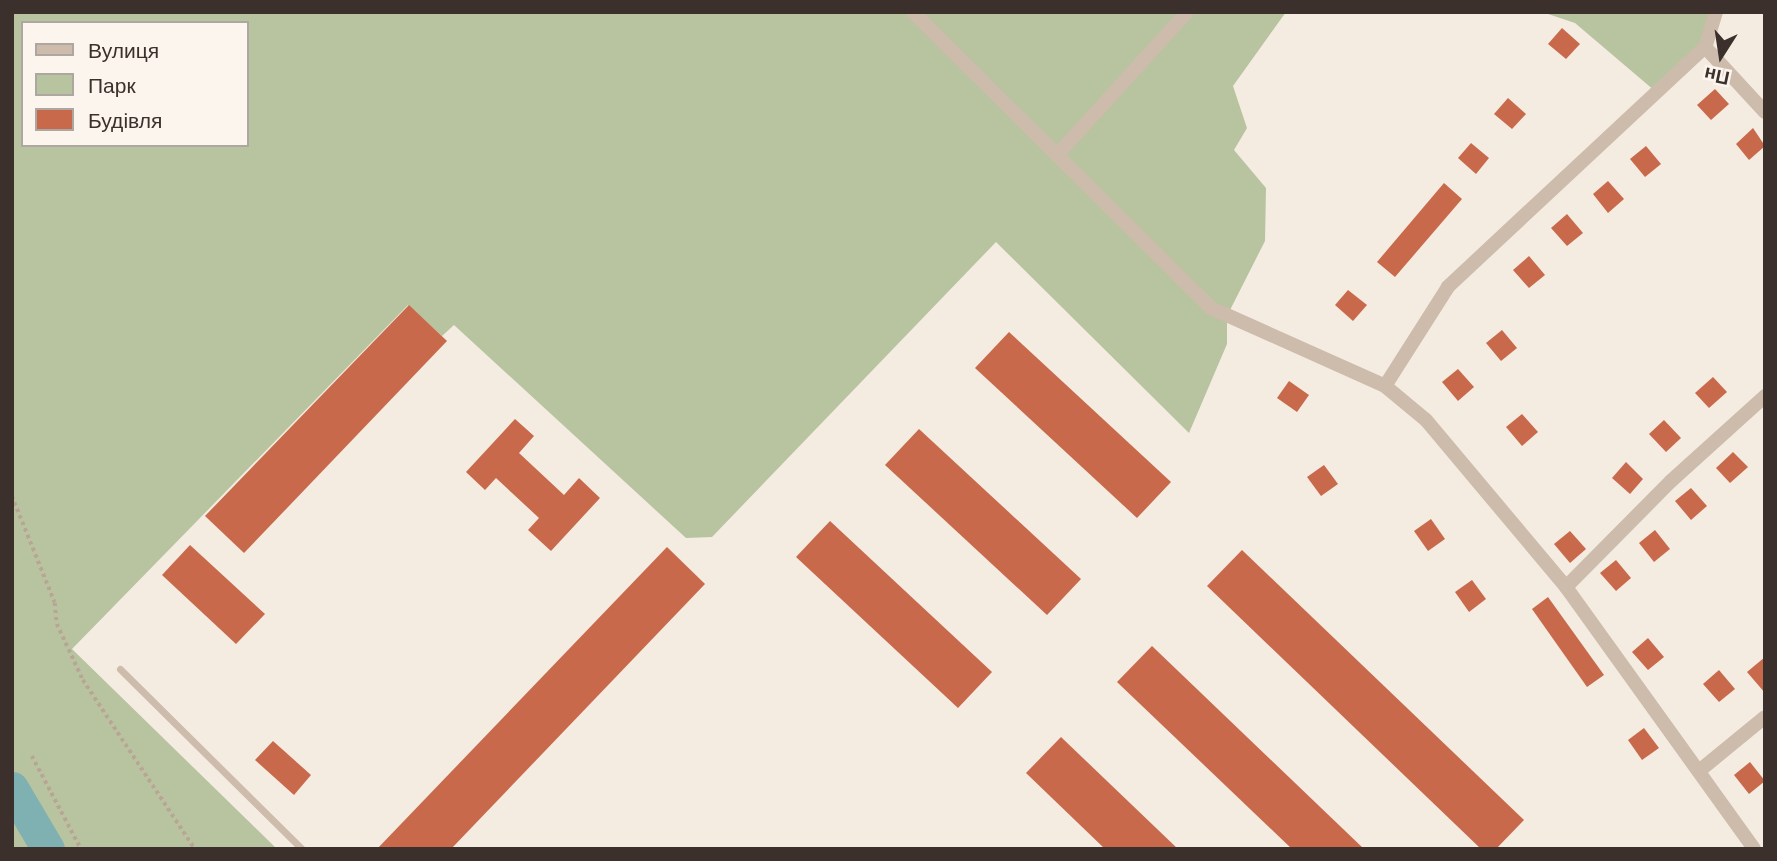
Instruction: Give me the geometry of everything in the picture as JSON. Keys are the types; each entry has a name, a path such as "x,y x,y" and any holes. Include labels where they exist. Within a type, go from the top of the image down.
{"street":[{"path":"913,12 1211,308 1385,386 1426,421 1566,587 1754,849"},
{"path":"925,24 937,12"},
{"path":"1057,155 1186,12"},
{"path":"1385,386 1448,287 1705,47 1716,12"},
{"path":"1705,47 1765,112"},
{"path":"1566,587 1671,481 1765,397"},
{"path":"1699,771 1765,717"}],"lane":[{"path":"120,669 302,849"}],"path":[{"path":"12,496 55,603 57,624 82,680 195,849"},
{"path":"32,756 81,849"}],"green space":[{"path":"12,12 1286,12 1233,86 1247,128 1234,150 1266,188 1265,241 1227,316 1227,344 1189,433 996,242 712,537 686,538 454,325 442,336 408,305 72,649 277,849 12,849"},
{"path":"1542,12 1716,12 1705,47 1655,91 1575,23"}],"building":[{"path":"1562,28 1580,44 1566,59 1548,44"},
{"path":"1715,89 1729,104 1711,120 1697,105"},
{"path":"1508,98 1526,114 1512,129 1494,114"},
{"path":"1753,128 1765,146 1749,160 1736,144"},
{"path":"1471,143 1489,158 1476,174 1458,158"},
{"path":"1646,146 1661,164 1645,177 1630,159"},
{"path":"1608,181 1624,199 1608,213 1593,194"},
{"path":"1444,183 1462,199 1395,277 1377,262"},
{"path":"1567,214 1583,233 1567,246 1551,228"},
{"path":"1529,256 1545,275 1529,288 1513,270"},
{"path":"1348,290 1367,305 1353,321 1335,305"},
{"path":"409,305 447,341 244,553 205,516"},
{"path":"1502,330 1517,348 1501,361 1486,343"},
{"path":"1009,332 1171,482 1137,518 975,368"},
{"path":"1458,369 1474,387 1458,401 1442,382"},
{"path":"1713,377 1727,392 1709,408 1695,393"},
{"path":"1289,381 1309,395 1297,412 1277,398"},
{"path":"1522,414 1538,432 1522,446 1506,427"},
{"path":"515,419 534,436 519,453 564,495 579,478 600,498 551,551 528,530 539,518 496,478 485,490 466,472"},
{"path":"1664,420 1681,438 1666,452 1649,434"},
{"path":"919,429 1081,579 1047,615 885,465"},
{"path":"1733,452 1748,467 1730,483 1716,468"},
{"path":"1626,462 1643,479 1630,494 1612,478"},
{"path":"1324,465 1338,484 1321,496 1307,477"},
{"path":"1691,488 1707,506 1691,520 1675,501"},
{"path":"1431,519 1445,539 1428,551 1414,531"},
{"path":"830,521 992,672 958,708 796,557"},
{"path":"1655,530 1670,549 1654,562 1639,543"},
{"path":"1570,531 1586,549 1570,563 1554,544"},
{"path":"190,545 265,614 236,644 162,575"},
{"path":"667,547 705,584 451,849 377,849"},
{"path":"1242,550 1524,820 1496,849 1481,849 1207,586"},
{"path":"1616,560 1631,578 1616,591 1600,573"},
{"path":"1472,580 1486,599 1469,612 1455,592"},
{"path":"1548,597 1604,675 1587,687 1532,609"},
{"path":"1648,638 1664,657 1648,670 1632,652"},
{"path":"1152,646 1364,849 1292,849 1117,682"},
{"path":"1765,657 1765,693 1747,672"},
{"path":"1719,670 1735,689 1719,702 1703,684"},
{"path":"1644,728 1659,748 1642,760 1628,740"},
{"path":"1061,737 1178,849 1105,849 1026,773"},
{"path":"273,741 311,775 294,795 255,760"},
{"path":"1750,762 1765,781 1749,794 1734,775"}],"waterway":[{"path":"12,788 48,849"}]}
